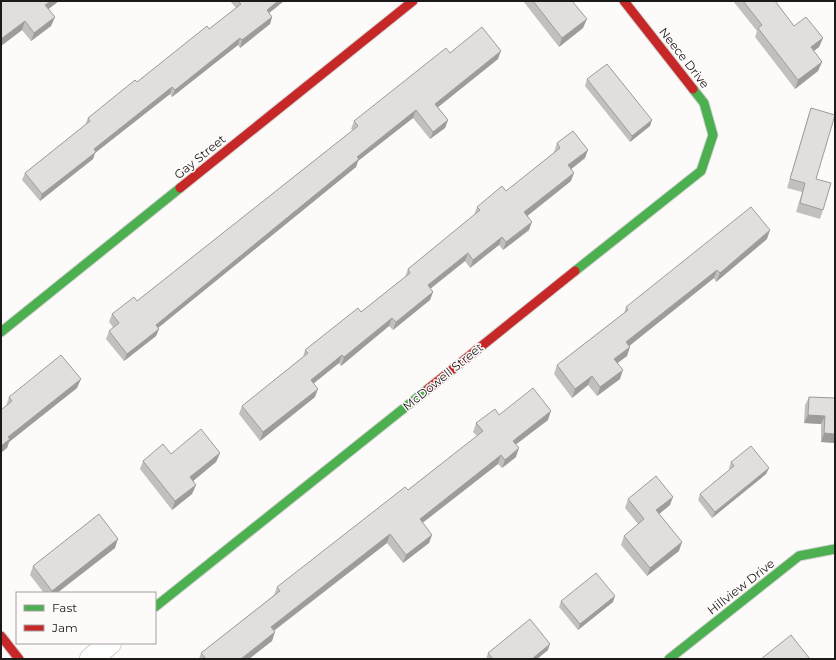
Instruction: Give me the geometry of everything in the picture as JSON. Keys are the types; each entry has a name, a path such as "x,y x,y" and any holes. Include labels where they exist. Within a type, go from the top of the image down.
{"street":[{"name":"Gay Street","path":"1,332 413,1"},
{"name":"Neece Drive","path":"624,1 704,103 713,135"},
{"name":"McDowell Street","path":"156,606 701,171 713,135"},
{"name":"Hillview Drive","path":"669,659 799,556 835,548"},
{"path":"91,659 109,644"}],"building":[{"path":"1,1 51,1 45,5 55,17 34,33 25,21 1,39"},
{"path":"238,1 278,1 267,10 272,17 242,40 240,38 175,90 172,87 94,149 96,152 42,194 25,173 90,121 88,118 135,80 137,82 207,26 209,29 241,4"},
{"path":"533,1 572,1 587,19 562,38"},
{"path":"743,1 775,1 794,26 806,17 823,38 811,47 822,62 798,80 758,28 762,25"},
{"path":"482,27 501,51 435,104 448,120 433,132 416,110 357,157 359,159 156,325 159,329 127,354 109,331 119,323 112,314 134,297 137,301 358,126 354,121 446,48 450,53"},
{"path":"607,64 652,120 632,136 587,79"},
{"path":"811,108 835,115 816,179 831,183 823,210 800,203 805,183 790,179"},
{"path":"573,131 588,150 568,165 574,173 524,212 532,222 506,242 502,237 473,260 468,253 428,285 433,292 396,322 392,318 344,357 342,355 311,380 318,389 263,432 242,406 308,353 305,350 358,308 361,312 410,273 408,269 480,210 477,207 502,186 506,191 560,148 557,143"},
{"path":"751,207 770,230 720,273 717,270 626,342 630,347 614,359 623,370 600,387 592,376 575,389 557,365 628,310 626,307"},
{"path":"61,355 81,379 8,437 10,439 1,446 1,410 12,401 9,397"},
{"path":"533,388 551,411 513,441 519,448 505,460 501,455 420,519 432,535 406,555 390,534 271,627 275,632 241,659 206,659 201,653 280,591 277,587 405,487 408,490 483,431 476,423 495,409 499,415"},
{"path":"809,397 835,398 835,434 824,433 825,416 808,415"},
{"path":"201,429 220,453 190,477 196,485 175,501 143,461 163,444 171,454"},
{"path":"751,446 769,468 715,512 700,494 734,466 731,462"},
{"path":"656,476 673,497 656,510 682,542 650,568 624,536 644,519 628,499"},
{"path":"99,514 118,539 52,591 33,566"},
{"path":"596,573 615,596 580,624 561,601"},
{"path":"530,619 550,644 532,659 493,659 488,653"},
{"path":"791,635 810,659 761,659"}],"traffic: fast":[{"path":"575,271 701,171 713,135 704,103 693,89"},
{"path":"1,332 180,188"},
{"path":"156,606 428,389"},
{"path":"669,659 799,556 835,549"}],"traffic: jam":[{"path":"180,188 413,1"},
{"path":"624,1 693,89"},
{"path":"428,389 575,271"},
{"path":"1,636 19,659"}]}
